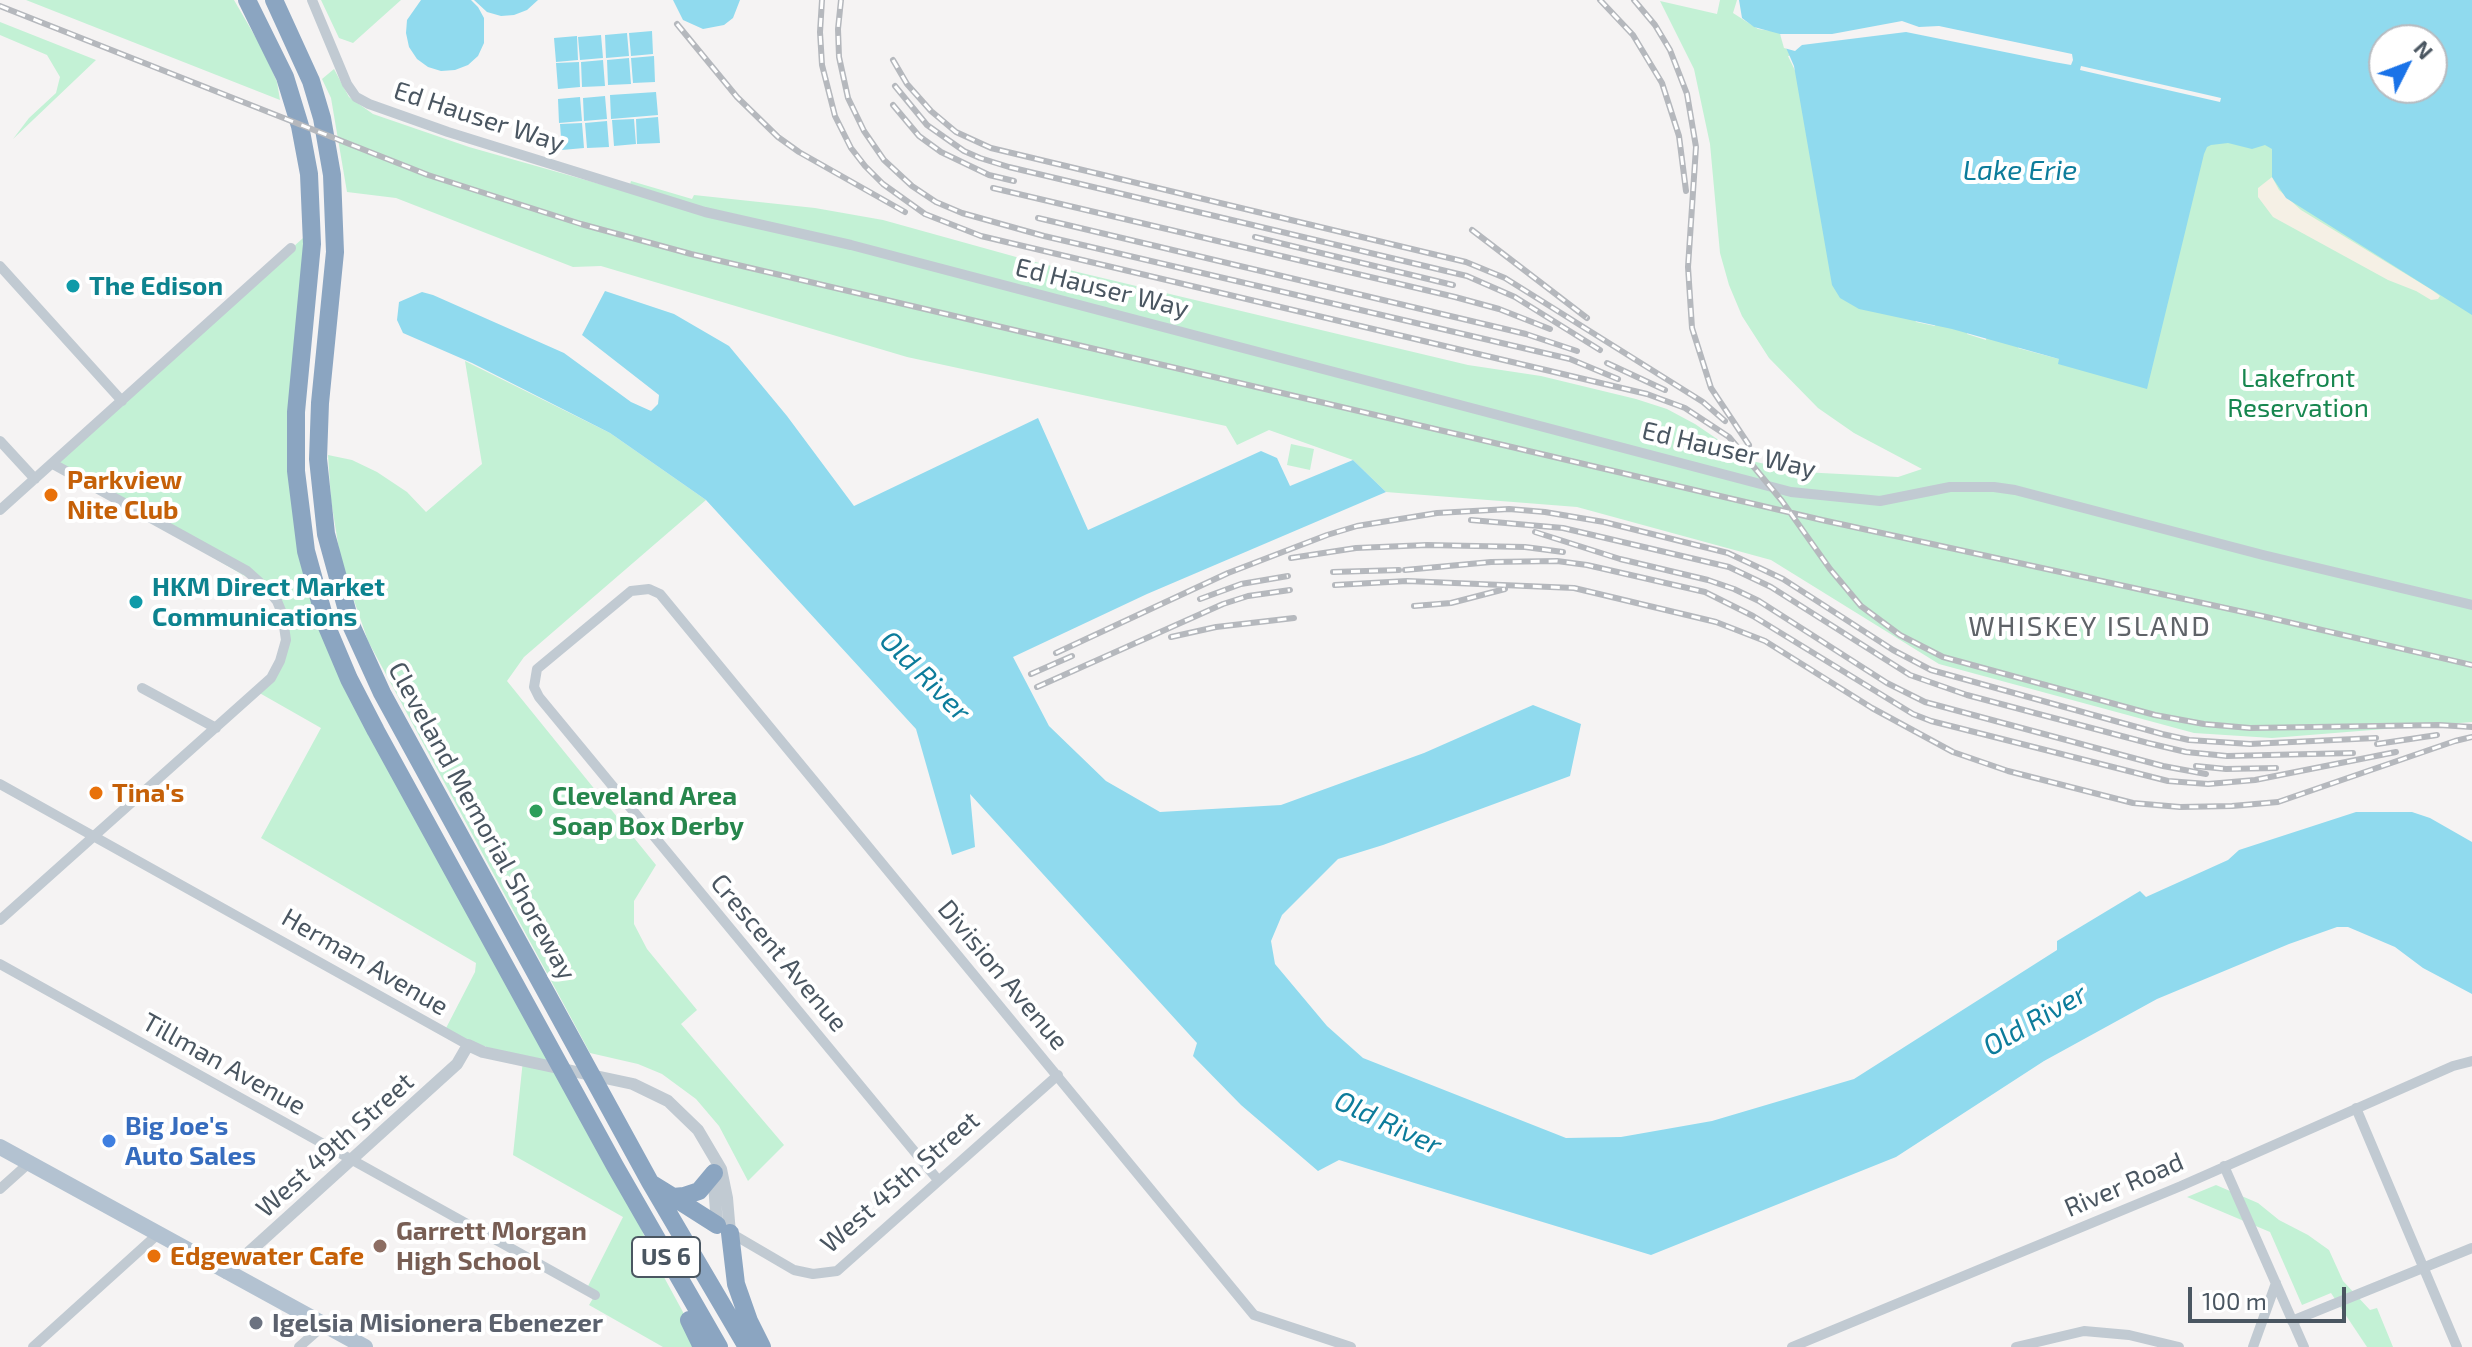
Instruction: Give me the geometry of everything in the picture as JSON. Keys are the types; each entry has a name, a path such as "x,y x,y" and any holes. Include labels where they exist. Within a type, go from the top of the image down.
{"highway":[{"name":"Cleveland Memorial Shoreway","path":"247,0 285,77 303,141 310,188 312,259 295,452 299,510 315,590 349,679 615,1166 719,1347"},
{"name":"Cleveland Memorial Shoreway","path":"274,0 297,45 314,90 334,185 335,252 320,403 318,459 326,534 344,606 357,642 382,693 650,1182 747,1347"},
{"path":"615,1166 647,1245 702,1347"},
{"path":"673,1197 699,1191 714,1173"},
{"path":"650,1182 724,1229 744,1309 762,1347"}],"main road":[{"path":"0,1147 365,1347"}],"street":[{"name":"Ed Hauser Way","path":"312,0 347,84 356,97 384,111 705,212 851,245 1791,492 1880,501 1950,487 2015,490 2263,555 2472,605"},
{"path":"0,510 291,248"},
{"path":"0,266 122,401"},
{"path":"0,441 35,479"},
{"path":"0,920 271,678 286,640 282,613 267,589 247,571 53,464"},
{"name":"Division Avenue","path":"535,675 537,669 631,591 649,589 660,594 1254,1315 1351,1347"},
{"name":"Crescent Avenue","path":"535,675 534,687 539,697 938,1180"},
{"path":"142,688 216,728"},
{"name":"Herman Avenue","path":"0,784 468,1045 483,1052 641,1086 668,1101 692,1123 710,1151 724,1182 724,1229"},
{"name":"Tillman Avenue","path":"0,964 595,1295"},
{"name":"West 49th Street","path":"226,1273 457,1064 468,1045"},
{"name":"River Road","path":"1792,1347 2224,1166 2453,1066 2472,1061"},
{"name":"West 45th Street","path":"724,1229 794,1270 813,1274 832,1272 848,1262 1058,1075"},
{"path":"2356,1108 2457,1347"},
{"name":"Herman Avenue","path":"710,1151 724,1229"},
{"path":"0,1189 29,1163"},
{"path":"2224,1166 2304,1347"},
{"path":"33,1347 158,1234"},
{"path":"2292,1321 2472,1248"},
{"path":"2253,1347 2276,1283"},
{"path":"299,1347 325,1324"},
{"path":"2016,1347 2084,1331 2129,1335 2179,1347"}],"green space":[{"path":"26,0 234,0 263,50 277,82 280,100"},
{"path":"321,0 401,0 353,43 339,38"},
{"name":"Lakefront Reservation","path":"1720,0 1737,0 1733,13 1758,29 1872,46 1788,56 1916,322 1935,326 1987,96 2019,103 1967,334 1986,340 2038,111 2070,118 2018,348 2059,359 2200,141 2472,139 2472,722 2272,738 2194,733 1939,664 1771,560 1577,507 1386,492 1353,460 1269,430 1237,445 1226,426 907,357 601,266 573,267 396,198 347,192 331,98 322,79 334,69 349,97 373,114 469,147 628,192 631,181 692,199 694,195 815,208 883,220 1027,260 1468,365 1541,376 1667,409 1723,443 1733,457 1802,472 1898,477 1922,469 1854,433 1818,408 1769,358 1742,316 1720,253 1710,144 1694,69 1660,1 1717,14"},
{"path":"0,22 96,60 13,139 29,118 56,93 60,77 47,55 0,35"},
{"path":"313,229 295,452 327,627 615,1166 653,1257 702,1347 663,1347 589,1305 595,1295 586,1290 623,1217 513,1155 523,1060 444,1032 475,972 476,963 261,838 321,728 256,691 280,661 282,614 267,589 53,464"},
{"name":"Cleveland Area Soap Box Derby","path":"465,361 610,433 706,500 524,657 507,681 656,865 634,901 634,924 647,949 697,1010 681,1024 784,1145 748,1181 719,1126 696,1099 662,1074 638,1064 590,1053 368,641 349,586 340,556 331,500 328,455 352,460 377,472 407,492 426,512 482,464"},
{"path":"1291,444 1314,449 1310,470 1287,465"},
{"path":"2216,1185 2258,1203 2279,1220 2329,1250 2343,1281 2370,1310 2377,1308 2393,1347 2367,1347 2331,1293 2302,1305 2270,1232 2187,1197"}],"sand":[{"path":"2272,177 2279,190 2301,210 2432,290 2440,296 2438,299 2431,300 2388,280 2273,217 2258,197 2258,188"}],"water":[{"path":"421,0 471,0 478,7 484,18 484,43 478,56 468,65 441,71 417,59 409,47 406,33 407,20"},
{"path":"474,0 538,0 527,10 501,16 487,12"},
{"path":"673,0 740,0 733,18 724,25 703,29 683,20"},
{"name":"Lake Erie","path":"1739,0 2472,0 2472,315 2286,198 2272,177 2272,149 2265,145 2252,149 2228,143 2211,145 2204,154 2147,389 2058,364 2059,359 1952,329 1859,309 1840,298 1832,285 1794,66 1780,34 1754,27 1742,18"},
{"path":"652,31 653,54 631,56 629,33"},
{"path":"627,33 629,56 606,58 605,35"},
{"path":"601,35 603,58 580,60 578,37"},
{"path":"577,36 578,60 556,62 554,38"},
{"path":"654,56 655,82 633,83 631,58"},
{"path":"629,58 631,84 608,85 607,60"},
{"path":"603,60 605,86 582,87 581,62"},
{"path":"579,62 580,87 558,89 556,63"},
{"path":"656,92 658,115 611,119 610,95"},
{"path":"605,96 607,119 584,121 583,98"},
{"path":"580,97 582,121 559,123 558,99"},
{"path":"658,117 660,143 637,144 636,119"},
{"path":"634,119 636,144 614,146 612,120"},
{"path":"607,121 609,147 587,148 585,123"},
{"path":"582,123 584,148 562,150 560,124"},
{"name":"Old River","path":"605,291 674,314 729,346 787,416 854,506 1038,418 1088,530 1261,451 1277,458 1290,486 1353,460 1386,492 1147,594 1013,657 1049,726 1106,781 1160,812 1281,805 1424,753 1533,705 1581,724 1570,776 1338,859 1282,915 1271,941 1275,964 1327,1026 1363,1058 1566,1138 1621,1137 1712,1121 1854,1079 2057,950 2057,941 2140,891 2146,897 2228,860 2239,850 2356,812 2412,812 2430,818 2472,842 2472,994 2423,968 2395,947 2348,927 2337,927 2157,999 2044,1061 1896,1157 1651,1255 1339,1160 1318,1171 1241,1105 1193,1056 1197,1043 970,794 975,847 952,855 916,729 706,500 610,433 472,363 403,333 397,320 399,302 422,292 433,295 564,353 631,402 651,411 658,404 659,395 582,335"}],"pier":[{"path":"1902,21 1919,27 1939,26 2072,54 2073,60 2071,65 1906,32 1802,45 1795,51 1784,48 1780,34 1832,34"},
{"path":"2081,66 2221,98 2220,102 2080,70"}],"railway":[{"path":"822,0 822,65 835,116 851,148 865,166 883,184 925,214 981,236 1647,394 1685,408 1729,437 1861,606 1900,635 1943,657 2155,715 2204,724 2250,728 2472,727"},
{"path":"841,0 839,57 848,98 864,131 884,160 912,186 936,202 962,213 1044,236 1570,359 1618,379"},
{"path":"1600,0 1633,35 1662,83 1679,136 1686,191"},
{"path":"1634,0 1655,25 1670,50 1687,94 1696,147 1688,267 1692,328 1711,388 1749,445"},
{"path":"0,6 428,175 581,224 691,254 1822,520 2472,665"},
{"path":"677,24 737,97 778,137 905,212"},
{"path":"893,60 907,84 931,111 956,132 991,148 1466,262 1505,278 1703,402 1725,421"},
{"path":"895,86 927,125 964,151 980,158 1467,276 1515,297 1600,350"},
{"path":"893,105 919,136 941,152 989,175 1014,181"},
{"path":"993,188 1455,297 1499,309 1550,329"},
{"path":"1038,218 1526,334 1577,351"},
{"path":"1472,230 1587,318"},
{"path":"1255,237 1453,285"},
{"path":"1607,363 1665,390"},
{"path":"1056,653 1228,573 1327,535 1357,526 1437,513 1509,509 1604,522 1728,553 1783,579 1893,650 1931,670 2162,734 2189,740 2250,744 2376,738"},
{"path":"1471,520 1563,528 1729,567 1771,587 1910,675 1967,695 2148,743 2186,752 2227,756 2353,753"},
{"path":"1535,532 1620,559 1734,589 1759,601 1887,683 1925,702 2163,766 2206,774"},
{"path":"1291,558 1356,548 1427,545 1525,547 1563,552"},
{"path":"1405,570 1491,562 1557,561 1705,592 1753,616 1913,714 2168,781 2208,784 2255,780 2396,752"},
{"path":"1333,572 1399,570"},
{"path":"1200,599 1241,584 1288,576"},
{"path":"1335,585 1407,581 1574,588 1716,622 1765,641 1872,708 1953,752 2008,771 2133,803 2180,807 2278,802 2472,737"},
{"path":"1414,606 1451,603 1505,589"},
{"path":"1037,687 1223,604 1248,596 1290,590"},
{"path":"1171,637 1216,627 1294,618"},
{"path":"1031,674 1072,656"},
{"path":"2377,744 2437,735"},
{"path":"2196,766 2276,768"}],"place":[{"name":"The Edison","path":"73,286"},
{"name":"Parkview Nite Club","path":"51,495"},
{"name":"HKM Direct Market Communications","path":"136,602"},
{"name":"Tina's","path":"96,793"},
{"name":"Cleveland Area Soap Box Derby","path":"536,811"},
{"name":"Big Joe's Auto Sales","path":"109,1141"},
{"name":"Garrett Morgan High School","path":"380,1246"},
{"name":"Edgewater Cafe","path":"154,1256"},
{"name":"Igelsia Misionera Ebenezer","path":"256,1323"}],"district":[{"name":"WHISKEY ISLAND","path":"2090,627"}]}
